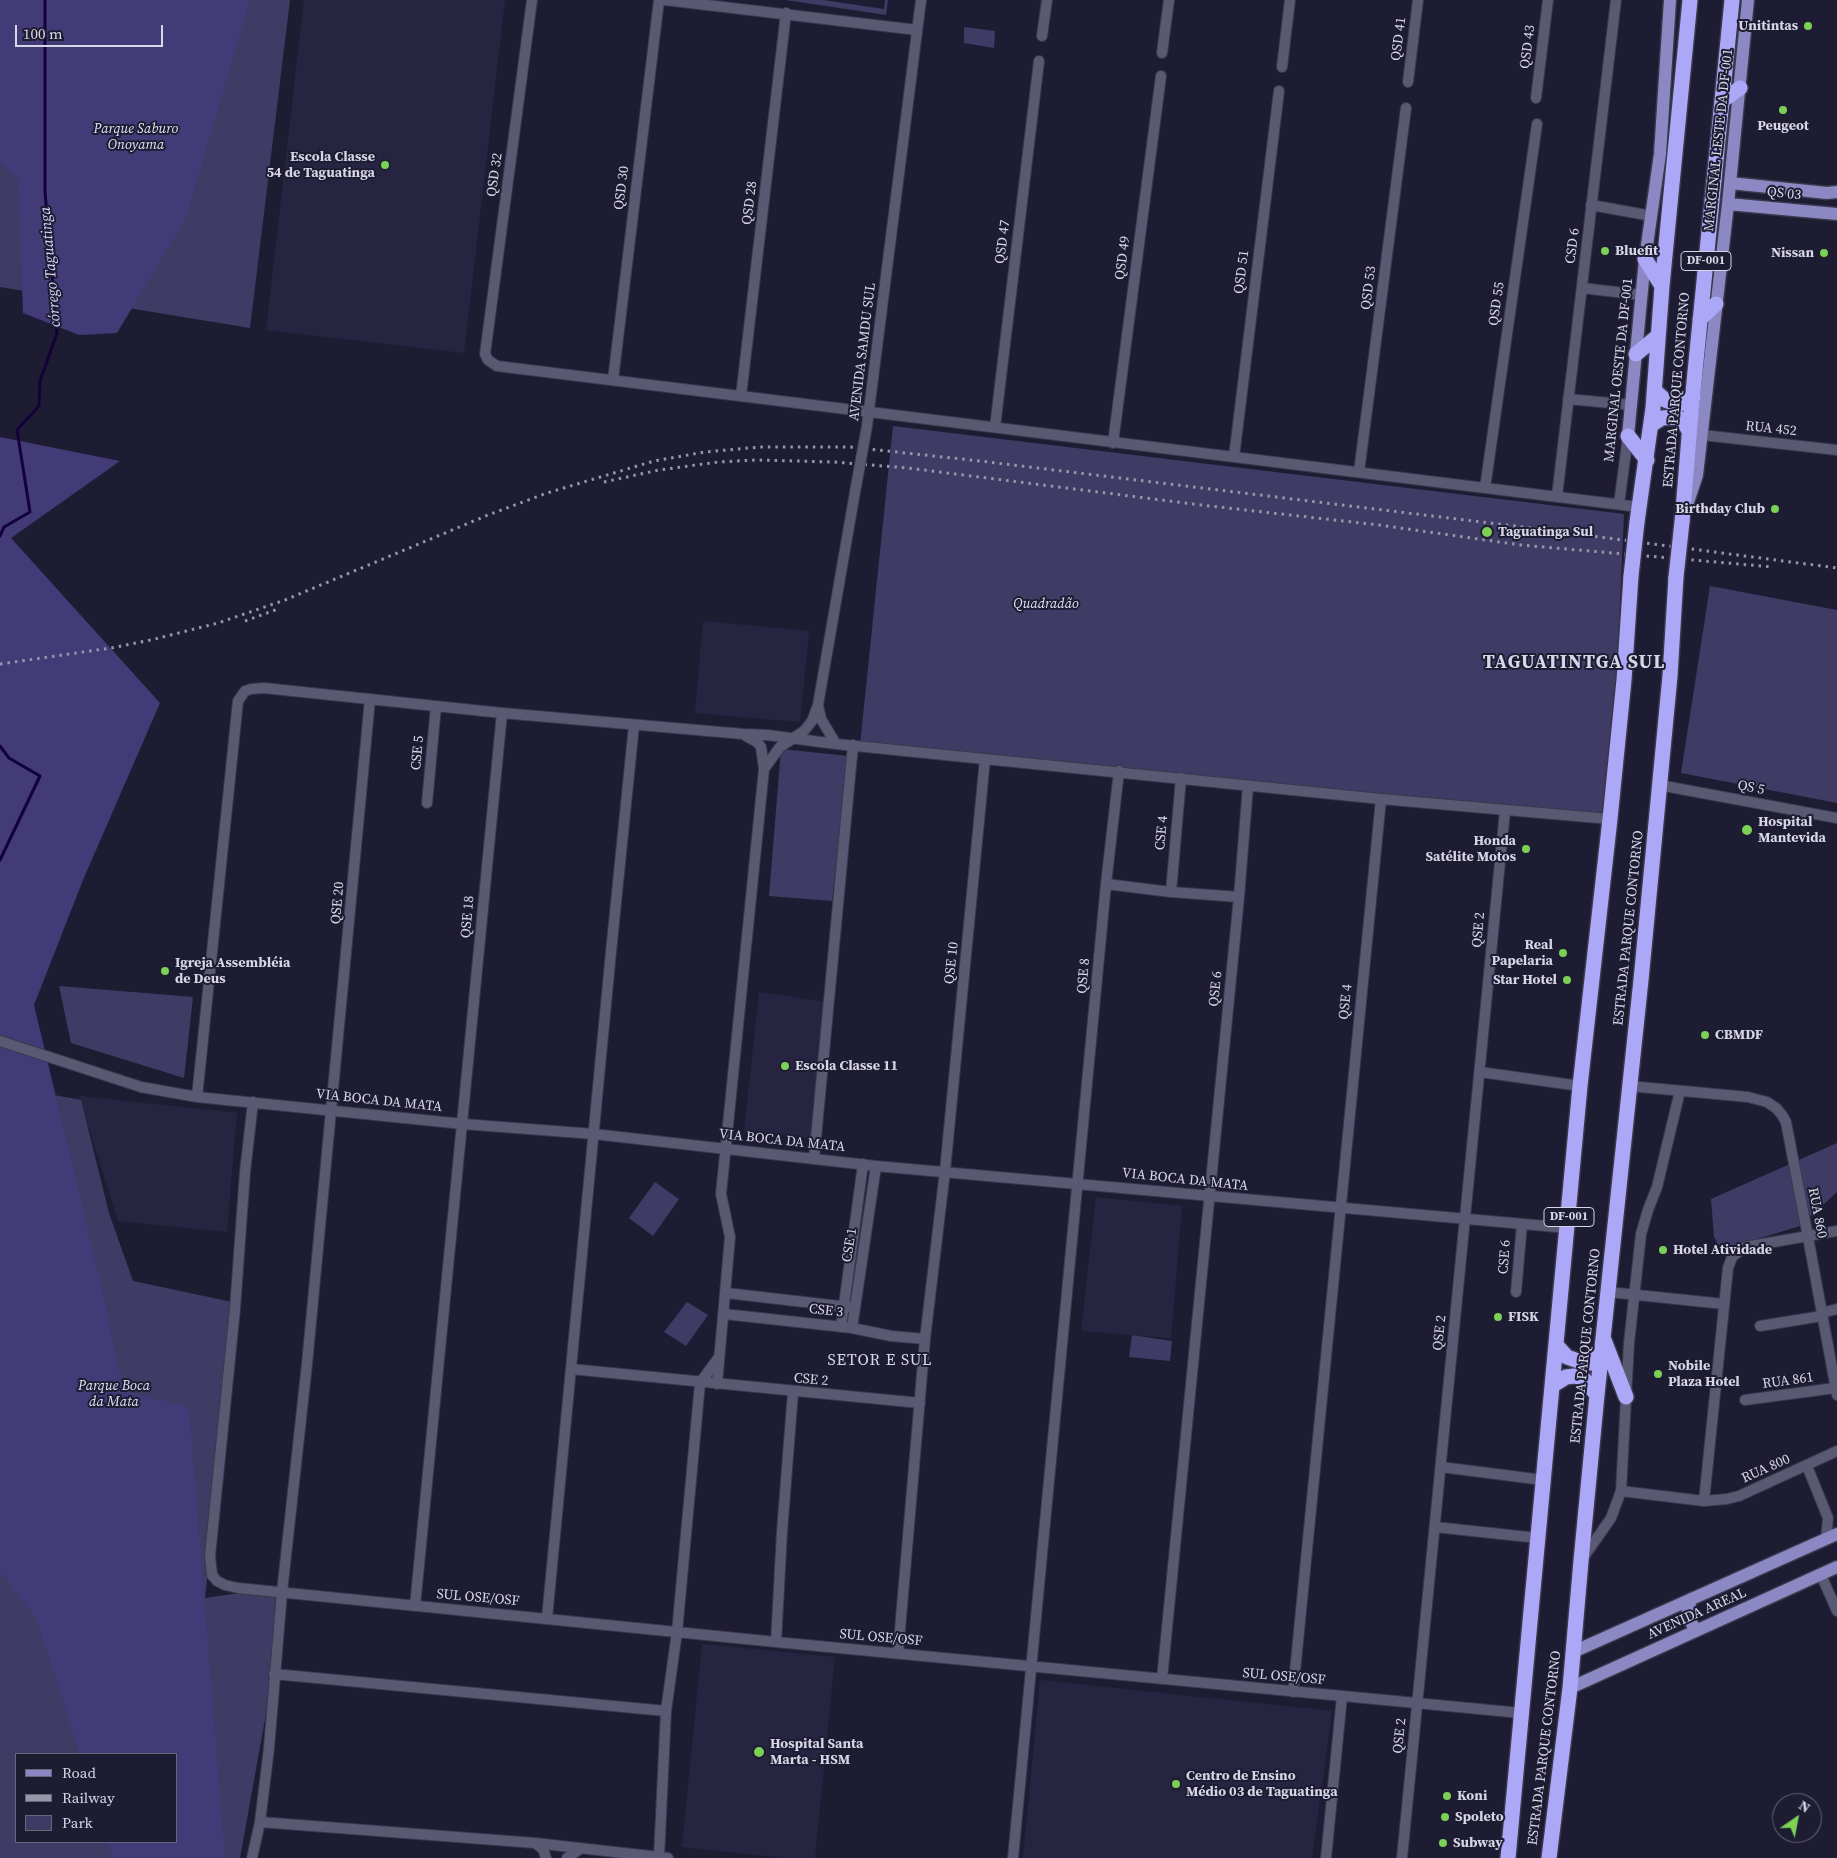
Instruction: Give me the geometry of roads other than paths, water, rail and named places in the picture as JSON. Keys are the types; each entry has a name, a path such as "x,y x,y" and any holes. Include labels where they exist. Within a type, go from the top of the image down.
{"highway":[{"name":"ESTRADA PARQUE CONTORNO","path":"1512,1855 1521,1713 1542,1480 1557,1346 1580,1086 1625,670 1631,576 1655,391 1662,286 1690,0"},
{"name":"ESTRADA PARQUE CONTORNO","path":"1547,1854 1570,1688 1597,1395 1641,980 1670,676 1676,577 1682,520 1696,433 1692,397 1732,0"},
{"path":"1722,101 1740,88"},
{"path":"1646,258 1662,286"},
{"path":"1700,318 1716,304"},
{"path":"1636,354 1658,336"},
{"path":"1655,391 1665,400 1672,403 1680,404 1692,397"},
{"path":"1651,425 1662,418 1677,416 1696,433"},
{"path":"1628,436 1647,460"},
{"path":"1557,1346 1567,1357 1584,1363 1591,1363 1603,1346 1616,1366 1626,1397"},
{"path":"1553,1385 1566,1377 1583,1378 1597,1395"}],"main road":[{"name":"MARGINAL OESTE DA DF-001","path":"1628,436 1646,258 1660,154 1670,0"},
{"name":"MARGINAL LESTE DA DF-001","path":"1696,433 1716,304 1748,0"},
{"name":"QS 03","path":"1730,183 1827,193 1837,192"},
{"path":"1781,208 1780,199 1784,189"},
{"name":"QS 03","path":"1728,204 1837,214"},
{"name":"AVENIDA AREAL","path":"1573,1652 1831,1536"},
{"name":"AVENIDA AREAL","path":"1570,1688 1837,1567"},
{"path":"1691,1599 1688,1615 1696,1631"}],"street":[{"name":"QSD 32","path":"532,0 485,354 488,360 497,366 613,380"},
{"name":"QSD 30","path":"613,380 659,0"},
{"path":"665,0 917,30"},
{"name":"AVENIDA SAMDU SUL","path":"764,769 780,747 792,737 804,731 818,705 870,411 921,0"},
{"path":"1042,36 1047,0"},
{"path":"1162,53 1169,0"},
{"path":"1282,67 1290,0"},
{"name":"QSD 41","path":"1408,82 1418,0"},
{"name":"QSD 43","path":"1536,98 1548,0"},
{"name":"CSD 6","path":"1557,496 1616,0"},
{"name":"QSD 28","path":"741,396 786,13"},
{"name":"QSD 47","path":"995,427 1039,61"},
{"name":"QSD 49","path":"1113,442 1161,76"},
{"name":"QSD 51","path":"1234,457 1278,91"},
{"name":"QSD 53","path":"1359,472 1406,108"},
{"name":"QSD 55","path":"1485,488 1537,124"},
{"path":"1592,205 1652,216"},
{"path":"1582,288 1642,295"},
{"path":"613,380 1619,504 1638,514"},
{"path":"1568,399 1632,405"},
{"name":"RUA 452","path":"1696,433 1837,450"},
{"name":"MARGINAL OESTE DA DF-001","path":"1619,504 1628,436"},
{"path":"197,1097 238,701 245,691 251,689 264,688 502,713 792,737 836,744 1119,771 1248,786 1505,811 1610,819"},
{"name":"QSE 20","path":"252,1858 260,1822 282,1592 308,1364 370,699"},
{"path":"818,705 822,719 836,744"},
{"name":"CSE 5","path":"427,803 436,706"},
{"name":"QSE 18","path":"415,1606 502,713"},
{"path":"547,1618 634,725"},
{"path":"717,1384 730,1237 721,1194 764,769 761,747 757,742 743,734"},
{"path":"814,1158 853,745"},
{"name":"QSE 10","path":"898,1653 925,1339 945,1171 985,758"},
{"name":"QSE 8","path":"1012,1858 1106,884 1119,771"},
{"name":"CSE 4","path":"1171,892 1181,778"},
{"name":"QS 5","path":"1659,785 1837,818"},
{"name":"QSE 6","path":"1162,1680 1239,897 1248,786"},
{"name":"QSE 4","path":"1293,1692 1381,799"},
{"name":"QSE 2","path":"1402,1858 1505,811"},
{"path":"1106,884 1171,892 1239,897"},
{"name":"VIA BOCA DA MATA","path":"0,1041 141,1086 197,1097 463,1124 594,1134 876,1166 1568,1228"},
{"path":"1480,1072 1580,1086"},
{"path":"1581,1561 1611,1518 1621,1492 1626,1397 1641,1234 1657,1187 1680,1091 1629,1086"},
{"name":"RUA 860","path":"1680,1091 1748,1097 1767,1102 1776,1108 1786,1122 1821,1315 1835,1365 1836,1392"},
{"name":"SUL OSE/OSF","path":"253,1102 236,1309 210,1556 212,1575 217,1581 225,1585 238,1588 776,1642 1521,1713"},
{"name":"CSE 1","path":"841,1326 863,1164"},
{"name":"CSE 1","path":"852,1328 876,1166"},
{"name":"CSE 6","path":"1516,1292 1522,1224"},
{"path":"1704,1501 1728,1268 1732,1257 1745,1247 1837,1231"},
{"path":"1609,1292 1724,1304"},
{"name":"CSE 3","path":"726,1294 854,1308"},
{"path":"1760,1326 1821,1315 1837,1309"},
{"name":"CSE 3","path":"724,1314 841,1326 903,1338 925,1339"},
{"path":"260,1822 535,1843 664,1858 666,1711 677,1632 700,1382 720,1356"},
{"name":"CSE 2","path":"571,1369 920,1403"},
{"path":"776,1642 793,1392"},
{"name":"RUA 861","path":"1745,1400 1836,1392"},
{"name":"RUA 800","path":"1621,1492 1704,1501 1727,1499 1807,1466 1837,1451"},
{"path":"1807,1466 1833,1521 1831,1536"},
{"path":"1441,1467 1542,1480"},
{"path":"1436,1527 1538,1538"},
{"path":"1821,1575 1837,1611"},
{"path":"274,1674 666,1711"},
{"path":"1326,1858 1342,1696"},
{"path":"535,1843 543,1849 546,1858"},
{"path":"567,1858 580,1849"}],"waterway":[{"name":"córrego Taguatinga","path":"0,536 4,527 30,512 17,430 39,406 40,381 57,333 45,192 45,0"},
{"name":"córrego Taguatinga","path":"0,746 9,758 40,776 0,860"}],"railway":[{"path":"0,664 111,648 218,623 285,600 488,515 547,493 654,461 705,452 760,447 850,447 980,461 1523,527 1837,568"},
{"path":"604,482 659,470 718,462 756,460 834,462 908,468 1201,505 1379,525 1521,545 1773,567"},
{"path":"245,621 278,609"}],"place":[{"name":"Unitintas","path":"1808,26"},
{"name":"Peugeot","path":"1783,110"},
{"name":"Escola Classe 54 de Taguatinga","path":"385,165"},
{"name":"Bluefit","path":"1605,251"},
{"name":"Nissan","path":"1824,253"},
{"name":"Birthday Club","path":"1775,509"},
{"name":"Taguatinga Sul","path":"1487,532"},
{"name":"Hospital Mantevida","path":"1747,830"},
{"name":"Honda Satélite Motos","path":"1526,849"},
{"name":"Real Papelaria","path":"1563,953"},
{"name":"Igreja Assembléia de Deus","path":"165,971"},
{"name":"Star Hotel","path":"1567,980"},
{"name":"CBMDF","path":"1705,1035"},
{"name":"Escola Classe 11","path":"785,1066"},
{"name":"Hotel Atividade","path":"1663,1250"},
{"name":"FISK","path":"1498,1317"},
{"name":"Nobile Plaza Hotel","path":"1658,1374"},
{"name":"Hospital Santa Marta - HSM","path":"759,1752"},
{"name":"Centro de Ensino Médio 03 de Taguatinga","path":"1176,1784"},
{"name":"Koni","path":"1447,1796"},
{"name":"Spoleto","path":"1445,1817"},
{"name":"Subway","path":"1443,1843"}],"district":[{"name":"TAGUATINTGA SUL","path":"1574,663"},
{"name":"SETOR E SUL","path":"880,1361"}],"park label":[{"name":"Parque Saburo Onoyama","path":"136,138"},
{"name":"Quadradão","path":"1046,604"},
{"name":"Parque Boca da Mata","path":"114,1394"}]}
